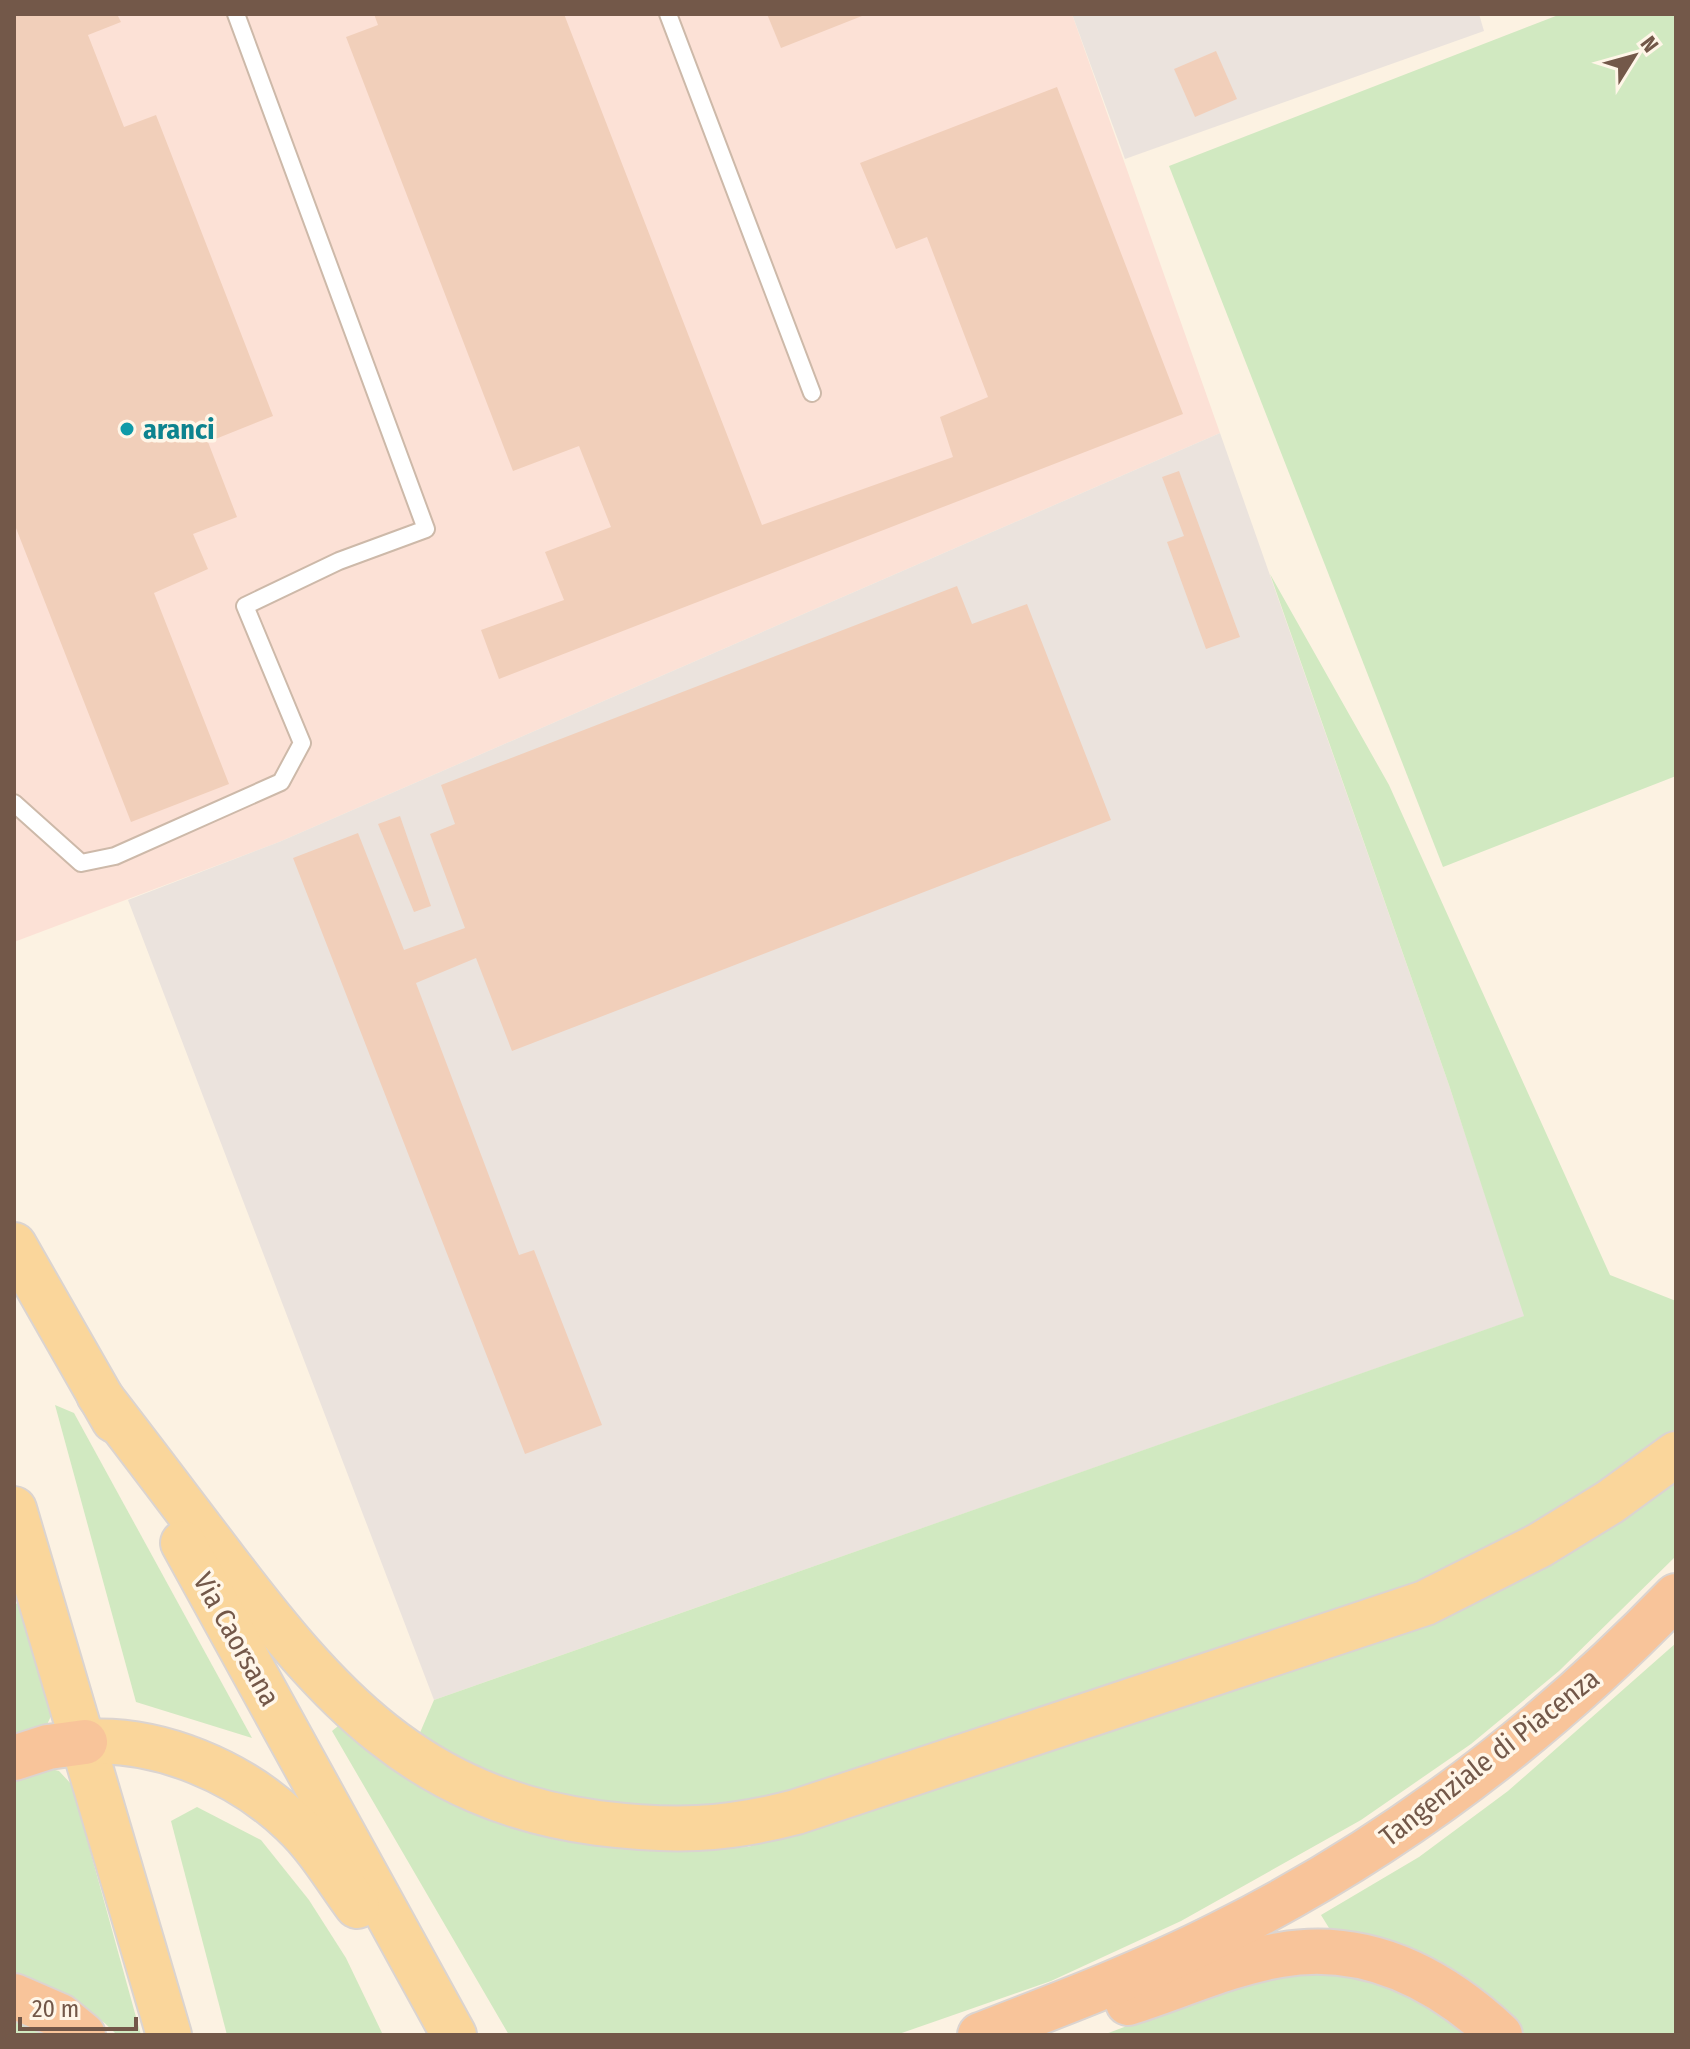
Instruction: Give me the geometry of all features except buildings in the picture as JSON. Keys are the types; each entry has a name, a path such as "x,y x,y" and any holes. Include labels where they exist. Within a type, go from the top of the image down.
{"highway":[{"name":"Tangenziale di Piacenza","path":"980,2035 1117,1981 1219,1935 1372,1849 1533,1729 1613,1659 1676,1596"},
{"path":"14,1758 48,1747 85,1742"},
{"path":"1027,2035 1278,1955 1322,1951 1367,1958 1408,1970 1443,1987 1500,2035"},
{"path":"14,1996 60,2016 83,2035"}],"main road":[{"name":"Via Caorsana","path":"14,1245 452,2035"},
{"path":"99,1395 286,1641 329,1688 383,1736 429,1767 478,1793 529,1810 645,1829 743,1826 796,1812 1387,1617 1425,1603 1540,1545 1610,1502 1676,1454"},
{"path":"14,1509 169,2035"},
{"path":"85,1742 114,1740 183,1757 226,1774 295,1824 452,2035"}],"lane":[{"path":"14,803 81,863 115,856 281,782 302,743 245,606 339,561 426,529 236,14"},
{"path":"668,14 812,393"}],"shaded area":[{"path":"14,14 1072,14 1220,433 279,842 14,942"},
{"path":"1072,14 1479,14 1484,31 1125,159"},
{"path":"1220,433 1449,1085 1525,1316 434,1700 128,900 279,842"}],"green space":[{"path":"1561,14 1676,14 1676,776 1443,867 1169,166"},
{"path":"1270,574 1389,785 1610,1275 1676,1301 1676,1431 1576,1500 1450,1572 809,1793 652,1813 514,1784 458,1759 419,1735 434,1700 1524,1316 1449,1085"},
{"path":"55,1405 74,1413 252,1738 136,1702"},
{"path":"1676,1474 1676,1556 1559,1671 1471,1744 1361,1820 1181,1921 1051,1981 896,2035 509,2035 332,1731 343,1722 400,1775 476,1813 688,1849 748,1847 1124,1723"},
{"path":"14,1601 20,1607 51,1716 44,1731 14,1741"},
{"path":"1676,1643 1676,2035 1525,2035 1482,1990 1429,1956 1383,1938 1329,1928 1321,1915 1419,1857 1508,1791"},
{"path":"43,1767 59,1771 72,1785 141,2035 117,2035 82,2006 14,1975 14,1778"},
{"path":"197,1807 261,1840 309,1900 346,1958 383,2035 227,2035 171,1821"},
{"path":"1306,1969 1398,1984 1473,2035 1103,2035 1244,1982"},
{"path":"14,2015 54,2035 14,2035"}],"place":[{"name":"aranci","path":"127,429"}]}
